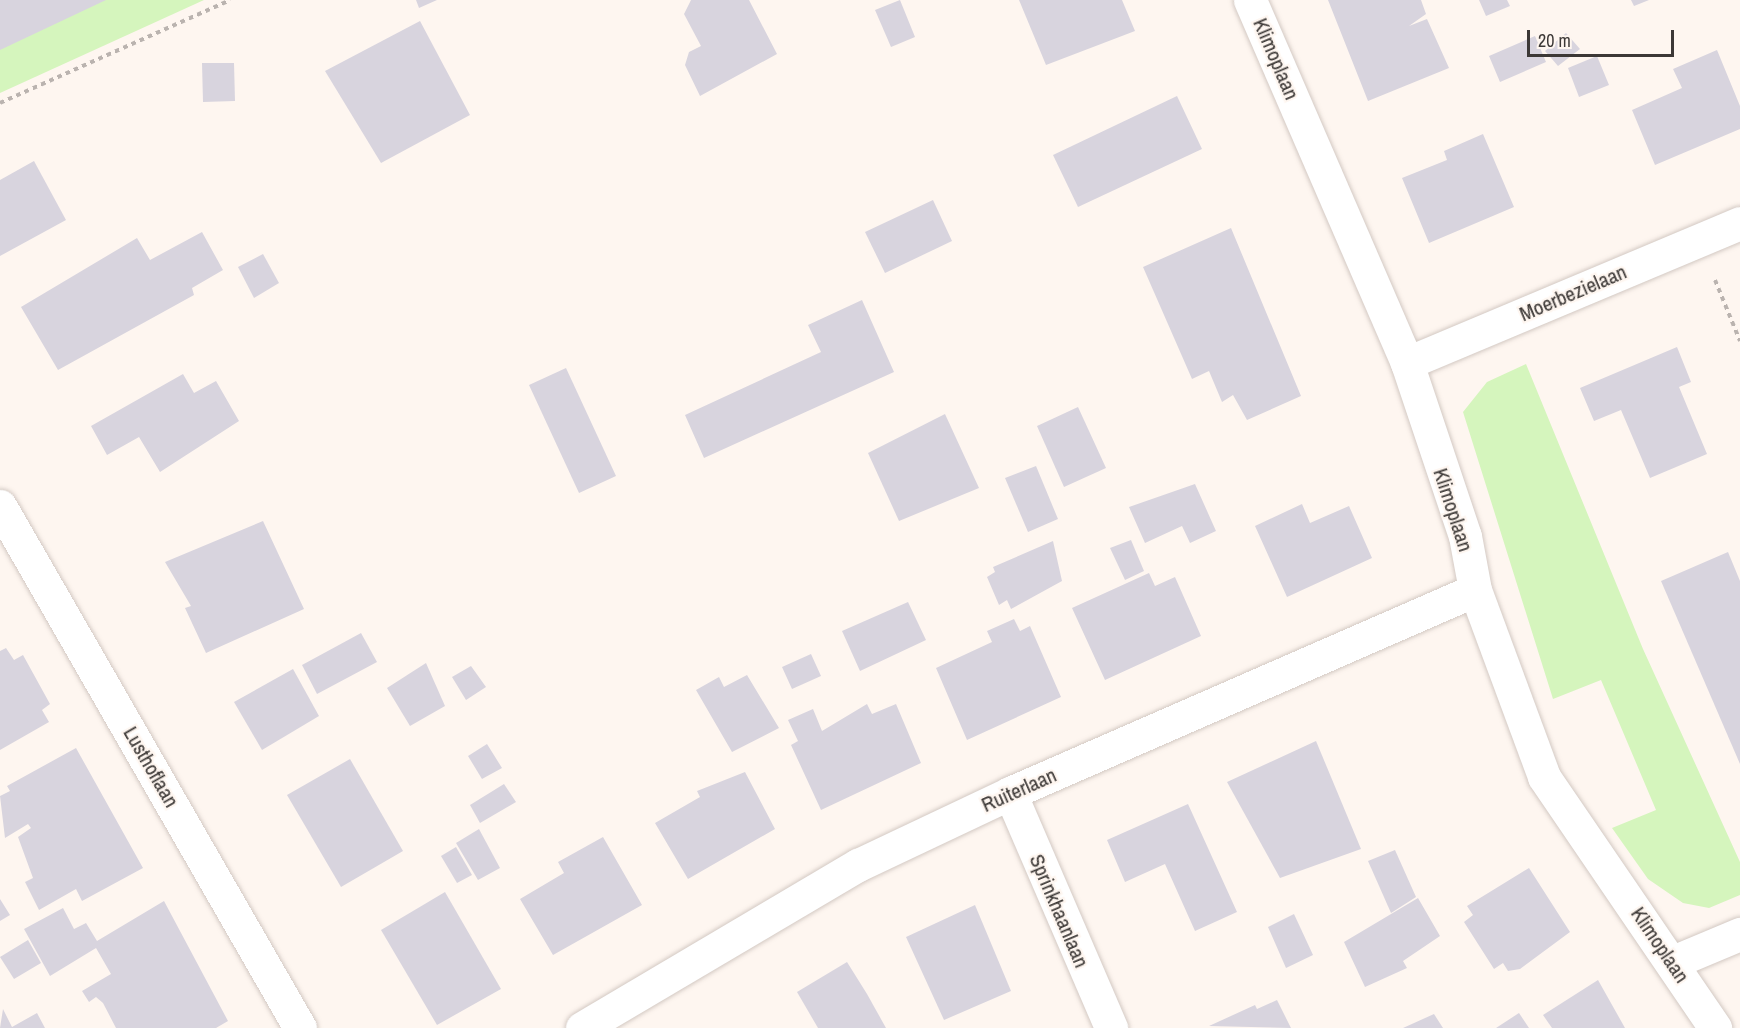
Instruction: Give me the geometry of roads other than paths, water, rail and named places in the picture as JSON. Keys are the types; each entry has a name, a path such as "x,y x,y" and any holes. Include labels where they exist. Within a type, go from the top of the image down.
{"street":[{"name":"Klimoplaan","path":"1250,0 1407,363 1466,536 1475,590 1544,777 1673,962 1715,1028"},
{"name":"Moerbezielaan","path":"1407,363 1740,223"},
{"name":"Lusthoflaan","path":"0,506 300,1028"},
{"name":"Ruiterlaan","path":"582,1028 858,865 1010,793 1475,590"},
{"name":"Sprinkhaanlaan","path":"1010,793 1111,1028"},
{"path":"1673,962 1740,934"}]}
